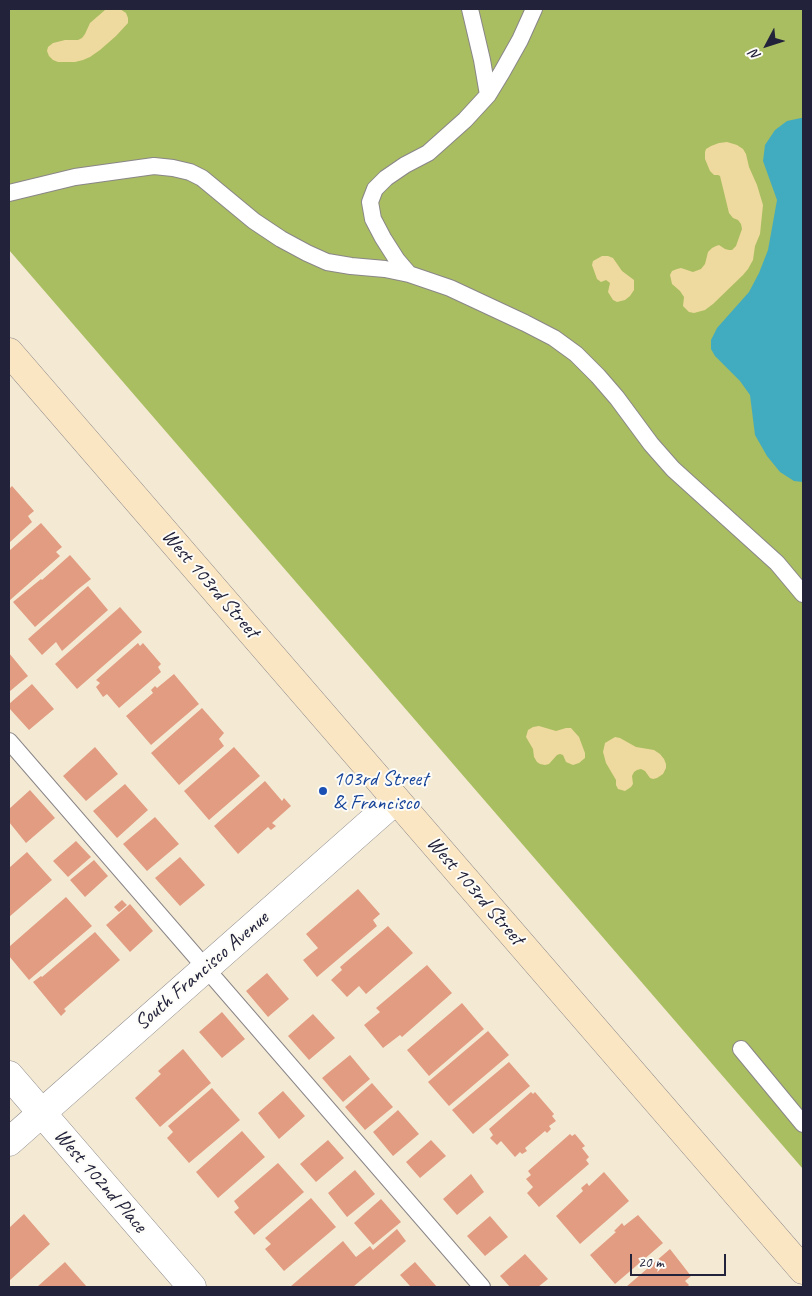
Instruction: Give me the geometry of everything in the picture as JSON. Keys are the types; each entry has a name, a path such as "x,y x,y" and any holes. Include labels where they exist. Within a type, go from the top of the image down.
{"main road":[{"name":"West 103rd Street","path":"9,352 803,1270"}],"street":[{"name":"South Francisco Avenue","path":"9,1142 396,800"},
{"name":"West 102nd Place","path":"9,1075 192,1287"}],"lane":[{"path":"470,9 488,95"},
{"path":"409,274 397,260 373,219 370,202 375,189 386,178 405,165 428,153 465,120 488,95 534,9"},
{"path":"9,194 75,177 154,166 190,172 202,178 254,221 307,254 327,262 409,274 450,288 525,323 554,338 576,354 611,391 651,444 673,469 777,563 803,594"},
{"path":"9,742 482,1287"},
{"path":"741,1048 803,1124"}],"green space":[{"path":"9,9 803,9 803,1169 9,250"}],"sand":[{"path":"120,9 126,13 128,23 100,50 90,57 75,62 58,62 49,56 48,47 53,43 82,38 90,23 105,10"},
{"path":"727,142 737,145 746,154 763,205 760,234 755,246 753,260 743,275 705,310 694,313 689,312 683,306 684,297 672,284 670,275 672,271 681,268 693,272 701,269 705,264 708,252 712,248 719,245 725,249 732,250 736,246 742,229 738,220 729,213 720,176 714,175 710,171 705,159 706,149 719,143"},
{"path":"602,256 613,258 622,271 634,280 634,290 625,300 617,302 613,300 608,292 610,283 606,280 601,282 597,279 592,265 593,261"},
{"path":"539,726 556,731 571,728 579,737 585,758 573,765 566,762 563,755 560,754 549,764 545,765 537,762 533,749 526,737 528,730"},
{"path":"615,737 636,747 654,750 660,754 666,764 663,774 653,779 645,771 637,770 632,776 633,784 631,787 625,791 618,789 616,780 606,763 603,752 605,743"}],"water":[{"path":"803,118 803,482 794,481 780,472 767,456 755,435 750,395 740,381 715,356 711,349 711,340 717,328 749,292 768,250 777,200 763,161 765,145 775,130 787,121"}],"building":[{"path":"12,486 34,511 28,516 32,522 9,543 9,489"},
{"path":"41,523 62,547 56,552 60,556 9,601 9,551"},
{"path":"70,555 91,579 35,627 13,602"},
{"path":"88,586 108,610 62,651 56,642 42,655 28,639"},
{"path":"120,607 142,632 77,689 55,664"},
{"path":"138,643 140,646 143,643 161,664 158,667 161,672 119,708 107,694 103,697 96,687 100,683 96,680"},
{"path":"9,653 28,676 9,692"},
{"path":"174,674 199,704 151,745 126,716 153,693 151,690 155,686 157,688"},
{"path":"32,684 54,709 29,730 9,708 9,704"},
{"path":"202,708 224,733 219,739 224,746 179,785 151,753"},
{"path":"95,747 118,774 86,801 63,776"},
{"path":"234,747 260,776 209,820 184,791"},
{"path":"265,781 282,801 284,798 291,806 272,823 276,826 271,830 268,827 238,854 214,826"},
{"path":"125,784 148,810 117,838 93,811"},
{"path":"30,790 55,818 26,843 9,822 9,809"},
{"path":"155,817 179,844 147,871 123,844"},
{"path":"76,841 91,857 68,877 53,861"},
{"path":"27,852 52,880 9,917 9,868"},
{"path":"180,857 205,885 180,906 155,878"},
{"path":"94,860 108,876 85,897 70,880"},
{"path":"358,889 380,914 373,920 377,926 317,977 303,960 318,948 306,934"},
{"path":"66,897 92,926 29,980 9,956 9,944 10,946"},
{"path":"122,900 127,905 119,912 114,907"},
{"path":"130,904 153,931 130,952 106,925"},
{"path":"388,926 413,953 366,994 359,986 347,997 331,980 342,970 340,967"},
{"path":"95,932 120,960 64,1009 66,1011 61,1016 33,982 42,977"},
{"path":"427,965 452,993 402,1037 400,1035 383,1048 364,1025 380,1012 376,1008"},
{"path":"267,973 289,999 268,1017 246,991"},
{"path":"462,1003 484,1029 429,1076 407,1050"},
{"path":"222,1012 245,1039 222,1058 199,1032"},
{"path":"313,1014 335,1038 309,1060 288,1036"},
{"path":"488,1031 509,1055 449,1106 428,1082"},
{"path":"183,1049 211,1083 160,1127 135,1098 161,1074 158,1071"},
{"path":"350,1055 370,1079 343,1102 322,1078"},
{"path":"509,1062 530,1086 473,1134 452,1110"},
{"path":"372,1083 393,1107 365,1130 345,1107"},
{"path":"212,1088 240,1120 189,1163 167,1138 173,1132 168,1126"},
{"path":"283,1091 305,1116 279,1139 258,1113"},
{"path":"531,1092 533,1094 535,1092 554,1114 552,1116 556,1121 549,1126 551,1129 547,1133 545,1131 525,1148 527,1151 522,1154 520,1152 515,1157 501,1141 497,1145 490,1138 493,1135 489,1129"},
{"path":"398,1110 419,1134 393,1156 373,1132"},
{"path":"242,1131 265,1157 218,1198 196,1172"},
{"path":"570,1134 572,1136 575,1134 585,1146 582,1148 589,1157 586,1160 589,1164 539,1207 527,1193 533,1187 526,1179 531,1175 528,1171"},
{"path":"328,1140 344,1158 316,1182 300,1164"},
{"path":"431,1140 446,1156 420,1178 406,1162"},
{"path":"278,1163 304,1192 254,1235 234,1212 239,1208 234,1201"},
{"path":"355,1170 375,1194 347,1217 328,1193"},
{"path":"604,1172 629,1201 580,1244 556,1216 583,1191 581,1188 587,1183 589,1186"},
{"path":"471,1174 484,1192 457,1215 443,1199"},
{"path":"311,1198 336,1227 284,1271 265,1249 271,1244 265,1238"},
{"path":"381,1199 401,1222 373,1245 354,1223"},
{"path":"24,1214 50,1244 9,1281 9,1228"},
{"path":"638,1215 663,1243 615,1284 590,1255 616,1232 614,1231 622,1223 624,1226"},
{"path":"490,1216 508,1237 485,1256 467,1236"},
{"path":"397,1229 406,1241 353,1287 290,1287 343,1241 356,1257 370,1246 373,1250"},
{"path":"670,1249 691,1276 685,1281 689,1285 687,1287 626,1287"},
{"path":"525,1254 548,1279 538,1287 510,1287 500,1276"},
{"path":"65,1262 87,1287 37,1287"},
{"path":"415,1262 437,1287 409,1287 400,1275"}],"place":[{"name":"103rd Street & Francisco","path":"323,791"}]}
